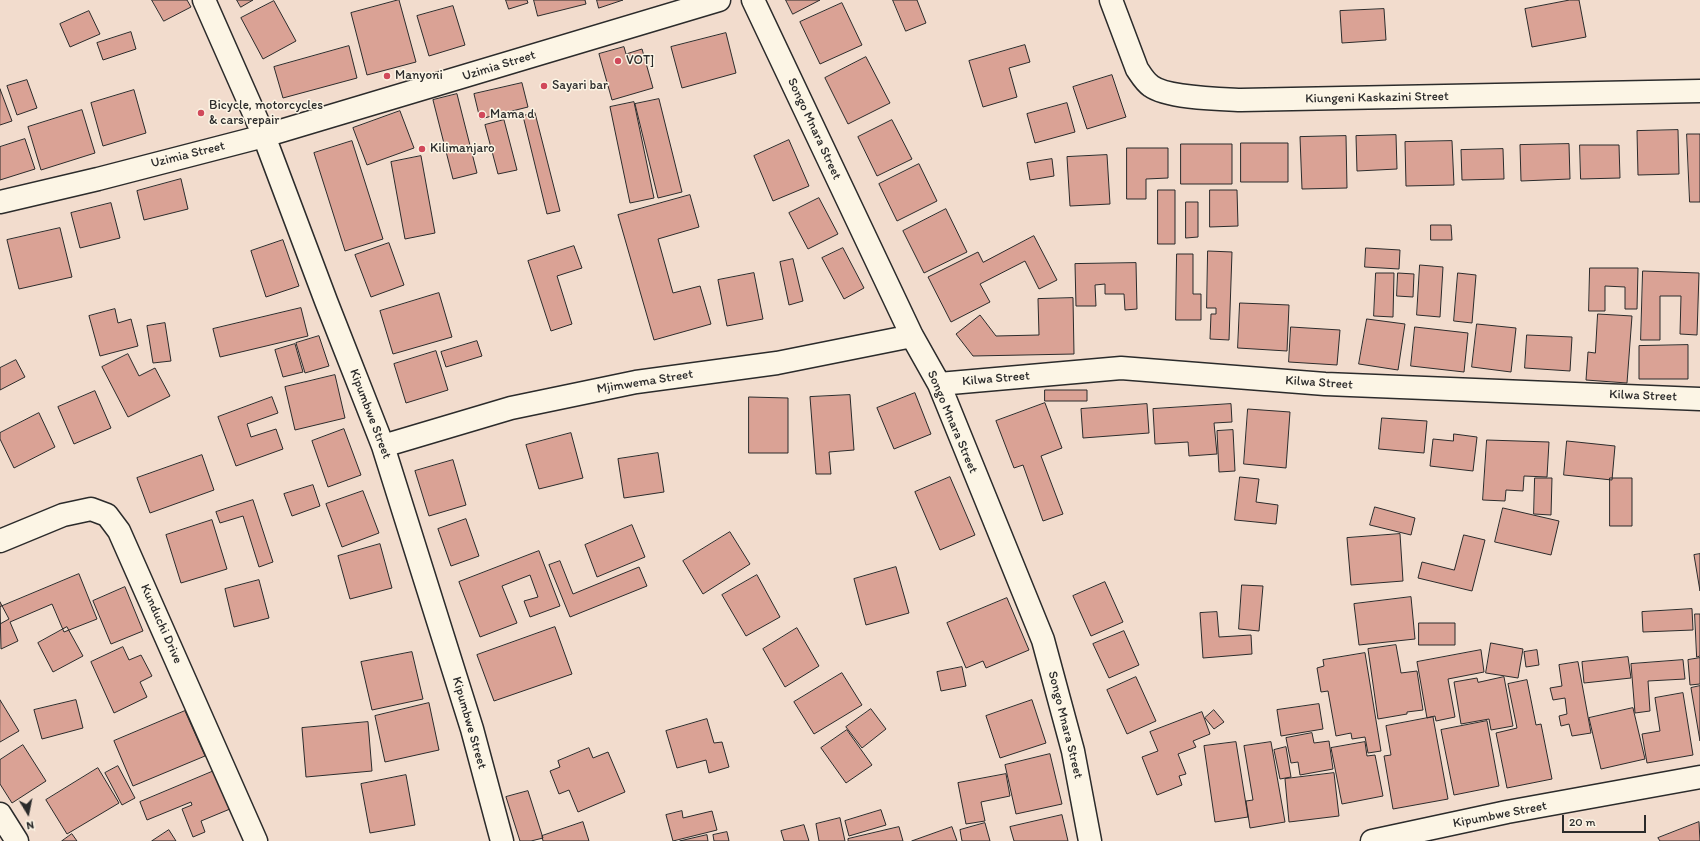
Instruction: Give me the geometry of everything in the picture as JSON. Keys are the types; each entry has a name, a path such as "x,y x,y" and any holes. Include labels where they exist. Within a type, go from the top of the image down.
{"street":[{"name":"Kipumbwe Street","path":"204,0 264,136 326,301 383,446 472,729 502,841"},
{"name":"Uzimia Street","path":"0,202 98,179 264,136 719,0"},
{"name":"Songo Mnara Street","path":"753,0 912,336 939,384 1043,640 1074,750 1090,841"},
{"name":"Kiungeni Kaskazini Street","path":"1111,0 1137,69 1144,79 1152,87 1193,97 1241,100 1700,91"},
{"name":"Mjimwema Street","path":"383,446 512,408 620,385 777,363 912,336"},
{"name":"Kilwa Street","path":"939,384 1121,368 1325,384 1700,399"},
{"name":"Kunduchi Drive","path":"0,541 62,515 91,509 107,515 119,531 256,841"},
{"name":"Kipumbwe Street","path":"1372,841 1507,812 1700,777"},
{"path":"0,814 17,841"}],"building":[{"path":"152,0 187,0 191,7 164,21"},
{"path":"237,0 253,0 241,7"},
{"path":"399,0 416,62 367,75 351,13"},
{"path":"506,0 527,0 528,3 509,9"},
{"path":"534,0 585,0 586,4 538,16"},
{"path":"597,0 623,0 599,8"},
{"path":"786,0 820,0 793,14"},
{"path":"893,0 917,0 926,23 906,31"},
{"path":"1570,0 1579,0 1586,37 1532,47 1525,9"},
{"path":"274,1 296,41 263,59 241,18"},
{"path":"842,3 862,45 820,64 800,22"},
{"path":"453,6 465,45 429,56 417,16"},
{"path":"1384,9 1386,40 1342,43 1340,11"},
{"path":"89,11 100,34 70,47 60,24"},
{"path":"131,32 136,49 103,60 97,43"},
{"path":"726,33 736,73 682,88 671,47"},
{"path":"1025,45 1030,62 1009,68 1017,97 983,107 969,61"},
{"path":"349,46 357,78 283,98 274,67"},
{"path":"624,47 626,54 642,49 653,88 612,100 599,54"},
{"path":"866,57 890,103 848,124 825,78"},
{"path":"1112,75 1126,117 1087,129 1073,87"},
{"path":"27,80 37,108 17,115 7,86"},
{"path":"522,83 528,107 480,119 474,94"},
{"path":"0,89 12,121 0,125"},
{"path":"134,90 146,133 103,146 91,103"},
{"path":"457,94 477,173 453,179 433,100"},
{"path":"659,99 682,192 658,198 635,104"},
{"path":"634,102 654,198 630,203 610,107"},
{"path":"1067,103 1075,132 1035,143 1027,114"},
{"path":"82,110 95,153 41,170 28,127"},
{"path":"400,111 414,148 367,165 353,128"},
{"path":"535,113 560,211 547,214 523,116"},
{"path":"504,120 517,170 498,174 485,125"},
{"path":"892,120 912,159 877,176 858,137"},
{"path":"1678,130 1679,174 1638,175 1637,131"},
{"path":"1687,134 1700,134 1700,202 1690,202"},
{"path":"1396,135 1397,169 1357,171 1356,136"},
{"path":"1346,136 1347,188 1302,189 1300,137"},
{"path":"25,139 35,169 0,180 0,147"},
{"path":"789,140 809,186 773,201 754,156"},
{"path":"352,141 383,239 345,251 314,153"},
{"path":"1452,141 1454,185 1406,186 1405,142"},
{"path":"1241,143 1288,143 1288,182 1241,182"},
{"path":"1181,144 1232,144 1232,184 1181,184"},
{"path":"1569,144 1570,179 1521,181 1520,145"},
{"path":"1580,145 1619,145 1620,178 1581,179"},
{"path":"1127,148 1168,148 1168,178 1146,179 1146,199 1127,199"},
{"path":"1503,149 1504,179 1462,180 1461,150"},
{"path":"1107,155 1110,204 1070,206 1067,157"},
{"path":"421,156 435,233 405,239 391,162"},
{"path":"1052,159 1054,176 1030,180 1027,163"},
{"path":"919,164 937,201 897,221 879,184"},
{"path":"181,179 188,209 144,220 137,191"},
{"path":"1158,190 1175,190 1175,244 1158,244"},
{"path":"1210,190 1237,190 1238,226 1210,227"},
{"path":"690,195 699,227 658,239 673,293 700,286 711,324 654,340 618,215"},
{"path":"819,198 838,234 808,249 789,213"},
{"path":"1186,202 1198,202 1198,237 1186,238"},
{"path":"111,203 120,238 80,248 71,213"},
{"path":"946,209 967,252 924,273 903,231"},
{"path":"1431,225 1451,225 1452,240 1431,240"},
{"path":"60,228 72,277 19,289 7,240"},
{"path":"1034,236 1057,280 1039,289 1025,261 980,284 990,302 951,322 928,277 978,252 983,262"},
{"path":"283,240 299,286 266,297 251,251"},
{"path":"389,243 404,285 371,297 355,255"},
{"path":"574,246 582,268 557,276 572,324 551,331 528,261"},
{"path":"843,248 864,288 844,299 822,258"},
{"path":"1366,248 1400,250 1399,269 1365,267"},
{"path":"1208,251 1232,252 1229,340 1210,339 1211,314 1216,314 1216,308 1207,308"},
{"path":"1177,254 1193,254 1193,294 1201,294 1201,320 1176,320"},
{"path":"793,259 803,301 789,305 780,262"},
{"path":"1136,263 1137,309 1125,310 1124,294 1105,294 1105,284 1095,285 1096,306 1076,306 1075,264"},
{"path":"1420,265 1443,267 1440,317 1417,315"},
{"path":"1590,268 1638,268 1637,309 1625,309 1625,287 1605,286 1605,311 1589,311"},
{"path":"1643,271 1699,273 1697,335 1680,334 1681,296 1660,296 1660,340 1641,340"},
{"path":"754,273 763,319 727,326 718,280"},
{"path":"1376,273 1394,273 1393,317 1374,316"},
{"path":"1398,273 1414,274 1413,297 1397,296"},
{"path":"1458,273 1476,275 1472,323 1454,321"},
{"path":"439,293 452,337 393,354 380,311"},
{"path":"1073,298 1074,354 973,356 956,334 980,315 996,336 1039,335 1038,299"},
{"path":"1240,303 1289,305 1287,351 1238,348"},
{"path":"301,308 308,336 220,357 213,329"},
{"path":"115,309 118,323 131,319 138,346 100,356 89,316"},
{"path":"1598,314 1632,316 1627,383 1586,380 1588,352 1595,353"},
{"path":"1367,319 1405,324 1398,370 1359,364"},
{"path":"165,323 171,361 153,363 147,326"},
{"path":"1477,324 1516,328 1511,372 1472,367"},
{"path":"1291,327 1340,330 1337,365 1289,362"},
{"path":"1415,327 1468,333 1464,372 1411,366"},
{"path":"1527,335 1572,337 1570,371 1525,368"},
{"path":"319,336 329,366 305,373 296,343"},
{"path":"477,341 482,356 446,367 441,352"},
{"path":"295,344 303,372 283,377 275,350"},
{"path":"1688,345 1688,379 1639,379 1639,346"},
{"path":"436,351 448,390 406,403 394,364"},
{"path":"128,354 139,376 155,368 170,396 128,417 102,367"},
{"path":"16,360 25,377 0,390 0,368"},
{"path":"335,375 345,418 295,430 285,387"},
{"path":"1045,390 1087,390 1087,401 1045,401"},
{"path":"95,391 111,428 74,444 58,407"},
{"path":"915,393 931,434 894,449 877,408"},
{"path":"850,395 854,450 829,452 831,474 816,474 810,397"},
{"path":"272,397 278,413 247,424 251,437 276,429 283,449 236,466 218,417"},
{"path":"749,397 788,398 788,453 749,453"},
{"path":"1045,403 1062,448 1041,456 1063,514 1043,521 1023,465 1014,468 996,421"},
{"path":"1147,404 1149,433 1083,438 1081,409"},
{"path":"1231,404 1232,422 1214,423 1217,454 1189,456 1188,442 1155,444 1153,409"},
{"path":"1248,409 1290,412 1286,468 1244,464"},
{"path":"39,413 55,447 14,468 0,439 0,433"},
{"path":"1382,418 1427,421 1424,453 1379,449"},
{"path":"344,429 361,475 328,487 312,441"},
{"path":"1233,430 1235,471 1219,472 1217,431"},
{"path":"571,433 583,478 539,489 526,445"},
{"path":"1454,434 1477,437 1473,471 1430,466 1433,439 1453,441"},
{"path":"1487,440 1549,442 1547,477 1524,476 1523,491 1506,490 1505,501 1483,500"},
{"path":"1567,441 1615,446 1612,480 1564,475"},
{"path":"658,453 664,492 624,498 618,459"},
{"path":"202,455 214,490 150,513 137,478"},
{"path":"453,460 466,505 429,516 415,471"},
{"path":"950,477 975,535 940,550 915,492"},
{"path":"1240,477 1259,479 1256,502 1278,505 1276,524 1235,520"},
{"path":"1535,478 1552,478 1551,515 1534,514"},
{"path":"1610,478 1632,478 1632,526 1610,526"},
{"path":"313,485 320,506 292,516 284,494"},
{"path":"363,491 379,533 342,547 326,504"},
{"path":"253,500 273,562 259,567 243,516 220,523 216,512"},
{"path":"1375,507 1415,518 1411,535 1370,525"},
{"path":"1503,508 1559,521 1551,555 1495,542"},
{"path":"466,519 479,556 451,566 438,529"},
{"path":"212,520 227,569 181,583 166,535"},
{"path":"632,525 645,557 597,577 585,545"},
{"path":"730,532 750,564 703,594 683,561"},
{"path":"1400,534 1403,581 1351,585 1347,538"},
{"path":"1464,535 1485,540 1472,591 1418,578 1422,562 1454,570"},
{"path":"380,544 392,588 350,599 338,556"},
{"path":"539,551 560,606 530,617 524,601 538,597 530,575 502,586 517,623 480,637 459,582"},
{"path":"1700,554 1700,591 1694,555"},
{"path":"560,561 573,594 639,567 647,586 570,617 549,565"},
{"path":"896,567 909,613 866,625 854,579"},
{"path":"79,574 97,619 64,632 52,604 10,622 18,641 1,649 0,607"},
{"path":"757,575 780,617 746,636 722,595"},
{"path":"259,580 269,618 234,627 225,589"},
{"path":"1105,582 1123,622 1091,636 1073,596"},
{"path":"1242,585 1263,586 1259,631 1239,629"},
{"path":"125,587 143,631 111,644 93,601"},
{"path":"1411,597 1415,639 1359,645 1354,604"},
{"path":"1007,598 1029,650 986,668 983,661 966,668 947,623"},
{"path":"0,602 9,619 0,624"},
{"path":"1692,609 1693,630 1643,632 1642,612"},
{"path":"1217,612 1219,637 1251,635 1252,654 1203,658 1200,613"},
{"path":"1695,614 1700,614 1700,656 1697,657"},
{"path":"1419,623 1455,623 1455,645 1419,645"},
{"path":"67,627 83,656 53,672 38,643"},
{"path":"555,627 572,674 494,701 477,655"},
{"path":"797,628 819,666 785,687 763,649"},
{"path":"1124,631 1139,665 1109,678 1093,644"},
{"path":"1491,643 1523,649 1518,678 1486,673"},
{"path":"1396,645 1401,673 1417,671 1423,710 1378,719 1368,649"},
{"path":"123,647 129,660 141,655 152,676 140,682 147,697 114,713 91,662"},
{"path":"1481,650 1484,672 1448,679 1455,717 1436,721 1435,716 1427,718 1417,662"},
{"path":"1537,650 1539,665 1526,667 1524,652"},
{"path":"412,652 423,699 372,710 361,662"},
{"path":"1365,653 1381,751 1368,753 1365,737 1352,739 1351,733 1336,736 1328,691 1321,692 1317,668 1324,666 1323,660"},
{"path":"1628,657 1631,678 1584,683 1582,662"},
{"path":"1700,658 1700,684 1690,685 1688,660"},
{"path":"1683,660 1685,679 1648,681 1650,711 1635,713 1631,664"},
{"path":"1578,662 1591,733 1572,736 1569,724 1561,726 1559,716 1567,714 1565,698 1553,700 1550,688 1562,686 1559,665"},
{"path":"962,667 966,686 941,691 937,672"},
{"path":"842,673 862,705 814,734 794,702"},
{"path":"1136,677 1156,721 1127,734 1107,690"},
{"path":"1504,677 1513,726 1491,730 1489,719 1461,724 1454,682 1477,678 1478,682"},
{"path":"1527,680 1536,725 1541,724 1552,779 1507,788 1496,733 1517,728 1508,684"},
{"path":"1700,686 1700,741 1691,688"},
{"path":"1683,693 1693,755 1647,763 1642,734 1660,731 1655,698"},
{"path":"0,700 19,731 0,742"},
{"path":"76,700 83,728 42,739 34,710"},
{"path":"1032,700 1046,743 1000,758 986,716"},
{"path":"429,703 439,750 385,762 375,716"},
{"path":"1319,704 1323,729 1281,736 1277,710"},
{"path":"1633,708 1645,759 1601,769 1589,718"},
{"path":"871,709 886,729 862,748 846,727"},
{"path":"1214,710 1224,722 1214,729 1205,718"},
{"path":"185,711 205,756 133,786 114,741"},
{"path":"1202,712 1210,734 1193,741 1196,747 1178,754 1186,774 1179,776 1182,785 1157,795 1142,757 1158,751 1150,732"},
{"path":"1433,717 1448,799 1393,809 1384,756 1391,755 1386,726"},
{"path":"707,719 714,743 722,742 729,767 709,773 706,760 677,768 666,731"},
{"path":"1487,721 1499,786 1454,795 1441,730"},
{"path":"368,722 372,771 306,777 302,728"},
{"path":"847,730 872,765 846,783 821,748"},
{"path":"1312,733 1314,743 1329,741 1333,769 1300,775 1298,762 1291,763 1286,738"},
{"path":"1236,742 1248,817 1215,822 1204,746"},
{"path":"1271,742 1285,822 1250,828 1246,801 1253,800 1244,746"},
{"path":"1365,742 1367,756 1375,755 1383,796 1342,804 1331,748"},
{"path":"23,745 46,781 12,803 0,784 0,760"},
{"path":"1286,747 1291,777 1280,779 1274,750"},
{"path":"589,748 593,758 608,752 625,792 578,812 569,790 559,794 550,771 560,767 558,761"},
{"path":"1050,754 1062,804 1016,814 1005,765"},
{"path":"118,766 135,798 122,805 105,773"},
{"path":"98,768 119,803 67,834 46,800"},
{"path":"214,771 230,809 201,821 205,832 193,837 182,809 192,805 191,802 147,820 140,802"},
{"path":"1334,773 1339,816 1289,822 1285,779"},
{"path":"1006,774 1010,796 981,802 985,821 966,824 958,783"},
{"path":"406,775 415,825 370,833 361,784"},
{"path":"528,791 543,838 531,841 520,841 506,797"},
{"path":"881,810 886,825 849,836 845,821"},
{"path":"682,811 683,818 712,811 717,830 673,841 666,815"},
{"path":"1062,815 1068,841 1014,841 1010,827"},
{"path":"840,818 845,841 819,841 816,824"},
{"path":"583,822 589,841 543,841 542,836"},
{"path":"1699,822 1700,841 1660,841 1658,838"},
{"path":"985,823 990,841 962,841 960,830"},
{"path":"804,825 809,841 784,841 781,831"},
{"path":"899,827 903,841 848,841 848,839"},
{"path":"952,827 957,841 912,841"},
{"path":"169,830 176,841 152,841"},
{"path":"727,832 729,841 714,841 713,835"},
{"path":"72,834 77,841 62,841"},
{"path":"707,835 708,841 680,841"}],"place":[{"name":"VOT]","path":"618,61"},
{"name":"Manyoni","path":"387,76"},
{"name":"Sayari bar","path":"544,86"},
{"name":"Bicycle, motorcycles & cars repair","path":"201,113"},
{"name":"Mama d","path":"482,115"},
{"name":"Kilimanjaro","path":"422,149"}]}
